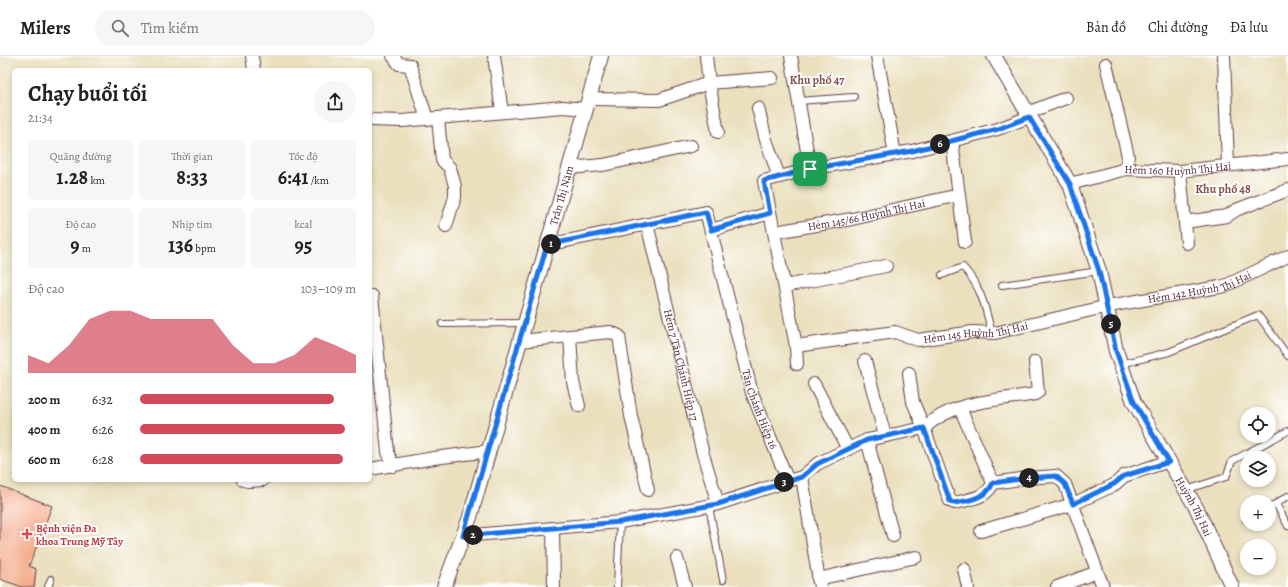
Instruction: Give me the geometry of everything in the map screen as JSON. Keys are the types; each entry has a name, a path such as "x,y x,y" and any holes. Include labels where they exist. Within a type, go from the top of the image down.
{"street":[{"path":"252,56 254,68"},
{"path":"393,56 399,64 410,65 432,118 442,160 450,168 455,186 455,197 446,226"},
{"path":"494,56 502,112"},
{"name":"Trần Thị Năm","path":"444,587 463,536 489,451 601,56"},
{"path":"706,56 718,132"},
{"path":"790,56 810,169"},
{"path":"877,56 895,154"},
{"name":"Huỳnh Thị Hai","path":"994,56 1070,184 1099,271 1108,306 1116,351 1134,402 1197,509 1232,587"},
{"path":"1224,56 1228,165"},
{"path":"1106,64 1128,156 1126,169"},
{"path":"372,120 402,121 588,104 659,100 709,82 772,78"},
{"path":"797,364 796,346 764,181 810,169 895,154 998,129 1066,98"},
{"path":"758,108 766,140 779,177"},
{"path":"952,141 965,242"},
{"path":"569,168 603,165 691,146"},
{"name":"Hẻm 160 Huỳnh Thị Hai","path":"1070,184 1126,169 1180,171 1288,159"},
{"path":"1180,171 1187,243"},
{"path":"1185,222 1227,216 1236,210 1288,190"},
{"name":"Hẻm 145/66 Huỳnh Thị Hai","path":"775,232 852,219 959,195"},
{"name":"Tân Chánh Hiệp 16","path":"647,224 706,212 752,393 788,481"},
{"path":"711,230 770,213"},
{"path":"547,245 647,224"},
{"name":"Hẻm 7 Tân Chánh Hiệp 17","path":"647,224 700,439 713,505"},
{"name":"Hẻm 142 Huỳnh Thị Hai","path":"1108,306 1225,286 1288,256"},
{"path":"785,286 886,266"},
{"path":"372,296 388,452 393,466"},
{"name":"Hẻm 145 Huỳnh Thị Hai","path":"796,346 895,332 918,340 972,332 992,333 1108,306"},
{"path":"520,341 610,332 619,336 631,416 648,490"},
{"path":"570,336 573,382 579,406"},
{"path":"865,361 885,436"},
{"path":"463,536 620,522 713,505 802,477 817,464 867,440 924,428 932,420 972,403 1038,392 1035,362"},
{"path":"909,373 913,402 924,428 950,501 955,503 985,494 993,483"},
{"path":"814,384 848,449"},
{"path":"960,408 993,483"},
{"path":"867,440 893,536"},
{"path":"372,470 434,458 489,451"},
{"path":"981,531 1073,504 1114,484 1124,476 1169,462"},
{"path":"993,483 1027,478 1056,476 1065,484 1103,587"},
{"path":"802,477 819,583 916,557"},
{"path":"553,528 554,587"},
{"path":"677,558 684,587"},
{"path":"964,569 968,587"},
{"path":"1057,587 1097,572"}],"lane":[{"path":"798,101 854,97"},
{"path":"942,275 963,267 978,287 984,300 992,333"},
{"path":"1002,285 1099,271"},
{"path":"1121,364 1169,352 1258,315 1288,356"},
{"path":"442,324 525,323"},
{"path":"1185,490 1226,477 1232,461 1288,431"},
{"path":"1288,496 1276,504 1288,526"},
{"path":"713,505 723,580"},
{"path":"617,587 620,522"},
{"path":"48,587 51,579"}],"building":[{"name":"Bệnh viện Đa khoa Trung Mỹ Tây","path":"0,486 52,506 29,566 36,569 34,587 22,587 0,579"}],"place":[{"name":"Bệnh viện Đa khoa Trung Mỹ Tây","path":"27,534"}],"district":[{"name":"Khu phố 47","path":"817,80"},
{"name":"Khu phố 48","path":"1223,189"}],"route":[{"path":"1029,117 1070,184 1099,271 1108,306 1116,351 1134,402 1169,462 1124,476 1114,484 1073,504 1065,484 1056,476 1027,478 993,483 985,494 953,503 950,501 924,428 867,440 817,464 802,477 718,504 620,522 463,536 470,517 547,245 706,212 711,230 770,213 764,181 810,169 912,151 998,129 1029,117"}]}
